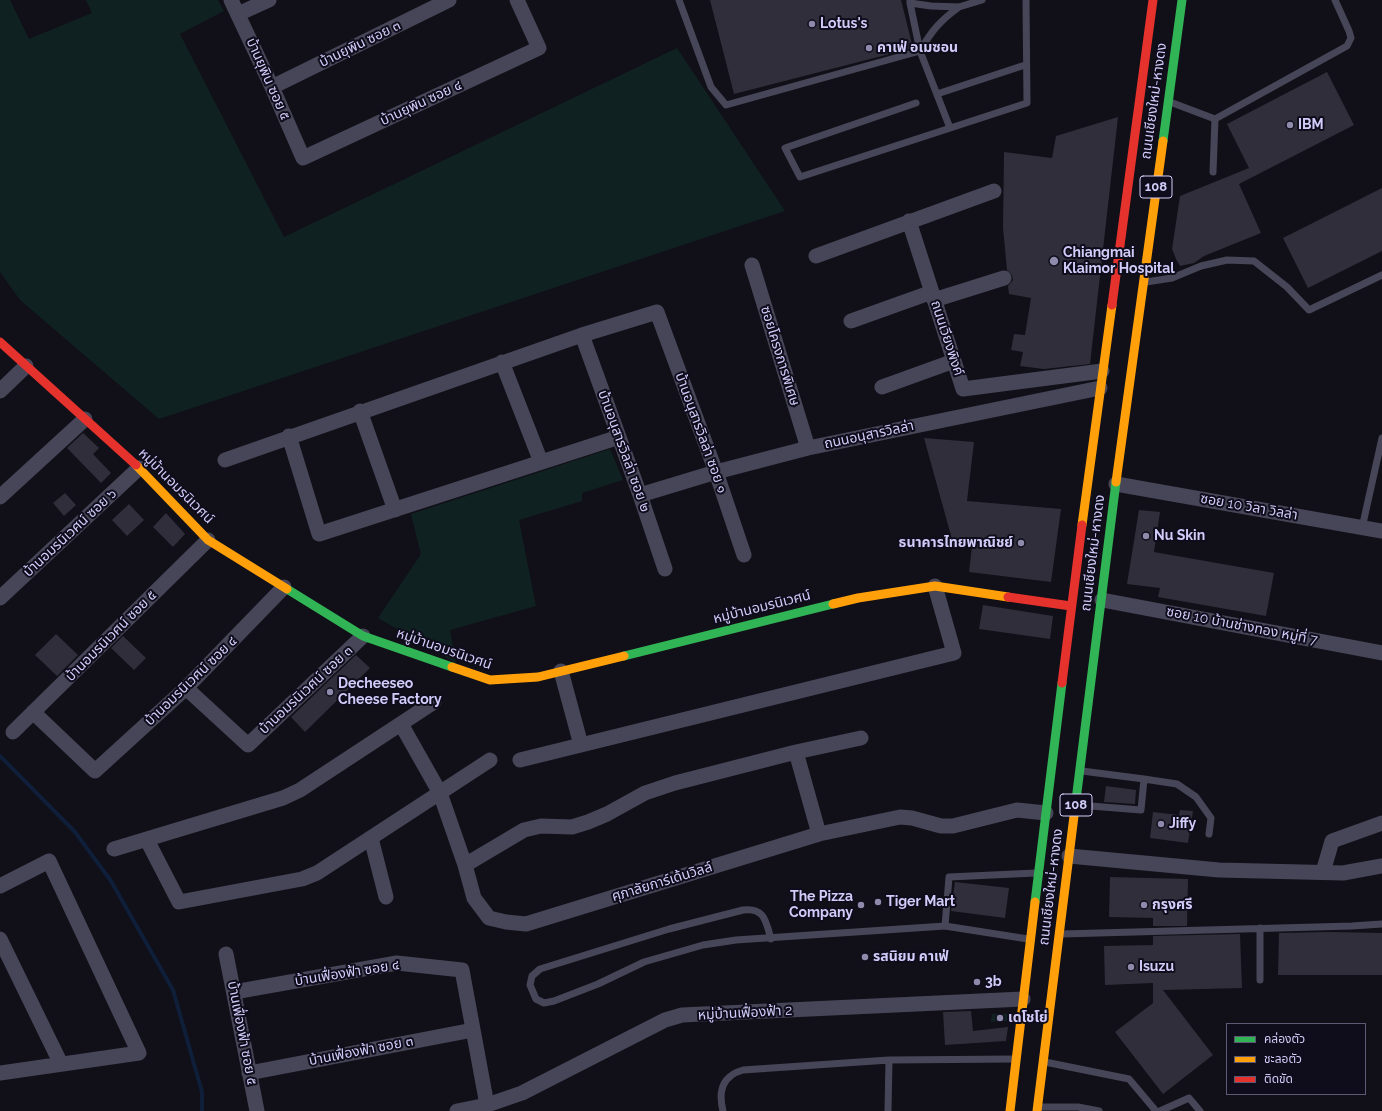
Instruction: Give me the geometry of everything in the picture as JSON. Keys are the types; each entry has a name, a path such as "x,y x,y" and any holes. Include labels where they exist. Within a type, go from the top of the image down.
{"main road":[{"name":"ถนนเชียงใหม่-หางดง","path":"1010,1111 1071,606 1089,494 1102,371 1153,0"},
{"name":"ถนนเชียงใหม่-หางดง","path":"1037,1109 1102,600 1111,498 1116,484 1182,0"},
{"name":"หมู่บ้านอมรนิเวศน์","path":"0,342 139,468 208,540 363,636 490,680 538,677 858,598 935,586 1071,606"}],"street":[{"name":"บ้านยุพิน ซอย ๕","path":"231,0 272,87 303,158"},
{"path":"238,14 269,0"},
{"name":"บ้านยุพิน ซอย ๓","path":"272,87 448,0"},
{"name":"บ้านยุพิน ซอย ๔","path":"303,158 539,48 517,0"},
{"path":"816,256 994,191"},
{"name":"ถนนเวียงพิงค์","path":"909,221 963,390 1102,371"},
{"name":"ซอยโครงการพิเศษ","path":"752,265 808,448"},
{"path":"851,321 933,296 1004,278"},
{"name":"บ้านอนุสารวิลล่า ซอย ๑","path":"582,335 657,312 716,472 744,555"},
{"path":"224,460 360,411 582,335"},
{"name":"บ้านอนุสารวิลล่า ซอย ๒","path":"582,335 665,569"},
{"path":"882,386 954,361"},
{"path":"502,362 542,462"},
{"path":"0,392 26,366"},
{"name":"ถนนอนุสารวิลล่า","path":"640,495 716,472 808,448 1100,388"},
{"path":"360,411 395,510"},
{"path":"0,497 85,419"},
{"path":"289,436 319,534 619,437"},
{"name":"บ้านอมรนิเวศน์ ซอย ๖","path":"0,598 139,468"},
{"name":"ซอย 10 วิลา วิลล่า","path":"1116,484 1382,531"},
{"name":"บ้านอมรนิเวศน์ ซอย ๕","path":"13,732 208,540"},
{"path":"520,760 954,653 935,586"},
{"name":"บ้านอมรนิเวศน์ ซอย ๔","path":"33,712 95,771 186,688 284,587"},
{"name":"ซอย 10 บ้านช่างทอง หมู่ที่ 7","path":"1102,600 1382,653"},
{"name":"บ้านอมรนิเวศน์ ซอย ๓","path":"186,688 248,745 363,636"},
{"path":"561,671 581,745"},
{"path":"114,849 283,798 300,790 434,702"},
{"name":"ศุภาลัยการ์เด้นวิลล์","path":"401,724 440,793 465,865 474,898 489,918 506,922 526,924 819,834 900,817 912,818 941,826 953,826 1017,810 1046,813"},
{"path":"465,865 524,830 541,826 572,826 588,822 607,814 645,793 676,783 796,752 861,738"},
{"path":"796,752 819,834"},
{"path":"147,840 179,902 302,879 317,873 490,760"},
{"path":"1323,872 1332,841 1382,823"},
{"path":"371,838 386,897"},
{"path":"1069,856 1220,870 1344,873 1382,866"},
{"path":"0,886 49,861 139,1053 0,1073"},
{"path":"0,939 61,1064"},
{"name":"บ้านเฟื่องฟ้า ซอย ๕","path":"226,954 257,1111"},
{"name":"บ้านเฟื่องฟ้า ซอย ๔","path":"234,992 397,963 462,970 473,1030"},
{"name":"หมู่บ้านเฟื่องฟ้า 2","path":"457,1111 487,1105 522,1093 665,1020 682,1016 1023,999"},
{"path":"473,1030 487,1105"},
{"name":"บ้านเฟื่องฟ้า ซอย ๓","path":"250,1073 473,1030"}],"lane":[{"path":"679,0 711,87 726,105 920,51 935,28 943,19 959,7"},
{"path":"950,128 920,51 910,2 931,6 959,7 982,0"},
{"path":"916,103 784,148 800,177 1026,103 1026,0"},
{"path":"1168,101 1215,119 1347,46 1351,38 1334,0"},
{"path":"938,94 1025,65"},
{"path":"1213,172 1215,119"},
{"path":"1143,283 1172,278 1201,266 1227,260 1254,261 1287,287 1309,310 1382,275"},
{"path":"1362,528 1382,438"},
{"path":"1080,771 1177,784 1196,797 1211,818 1209,834"},
{"path":"1076,804 1141,810 1144,779"},
{"path":"945,926 949,877 1039,873"},
{"path":"770,939 766,923 760,913 754,910 743,910 669,929 540,969 532,976 530,985 536,999 544,1003 549,1003 572,995 644,962 703,945 730,941 770,939 945,926 1030,939"},
{"path":"1060,934 1382,924"},
{"path":"1260,928 1260,980"},
{"path":"723,1111 721,1102 724,1084 730,1075 743,1070 889,1060 1016,1059"},
{"path":"888,1111 889,1060"},
{"path":"1043,1062 1129,1079 1156,1111"},
{"path":"1160,1111 1189,1098 1200,1111"},
{"path":"1037,1109 1078,1107 1099,1111"}],"shaded area":[{"path":"0,0 10,0 29,39 92,13 86,0 218,0 224,11 180,34 284,237 677,48 785,211 159,419 20,300 0,272"},
{"path":"610,449 623,480 582,493 582,501 519,520 536,606 450,630 456,663 378,618 421,554 411,514"},
{"name":"เดโชโย่","path":"992,1014 1007,1014 1007,1021 991,1022"}],"building":[{"name":"Lotus's","path":"710,0 901,0 913,48 734,94"},
{"path":"1327,72 1354,125 1239,184 1261,233 1204,256 1194,263 1180,266 1172,249 1180,196 1249,168 1227,124"},
{"name":"Chiangmai Klaimor Hospital","path":"1118,117 1090,364 1044,369 1020,366 1023,352 1011,350 1014,334 1025,335 1031,298 1009,294 1008,286 1013,280 1012,275 1007,270 1003,228 1004,152 1052,158 1056,136"},
{"path":"1382,188 1382,251 1308,288 1283,238"},
{"path":"83,433 99,448 93,454 111,473 101,483 67,448"},
{"path":"924,438 974,442 967,501 1061,509 1051,582 969,572 972,546 953,543"},
{"path":"65,493 76,505 64,516 53,503"},
{"path":"129,504 144,520 127,536 112,520"},
{"path":"1139,510 1160,512 1154,552 1274,573 1266,616 1158,597 1160,588 1127,584"},
{"path":"166,513 185,534 173,547 153,527"},
{"path":"983,605 1053,616 1050,639 979,629"},
{"path":"56,634 78,655 57,676 35,655"},
{"path":"123,636 146,658 134,670 111,648"},
{"name":"Decheeseo Cheese Factory","path":"356,655 370,668 305,732 291,717"},
{"path":"1106,786 1136,790 1135,804 1104,802"},
{"path":"1180,810 1193,811 1188,843 1150,838 1153,812 1179,815"},
{"path":"1110,877 1188,879 1187,926 1153,926 1153,918 1109,917"},
{"path":"955,882 1009,888 1005,918 951,911"},
{"path":"1279,933 1382,933 1382,975 1278,975"},
{"path":"1240,934 1242,988 1163,990 1213,1055 1163,1094 1115,1032 1153,1003 1153,983 1105,985 1104,946 1153,945 1153,936"},
{"path":"971,1011 973,1031 1008,1027 1006,1041 945,1045 943,1012"}],"waterway":[{"path":"0,756 75,832 111,881 173,990 202,1092 202,1111"}],"traffic: fast":[{"path":"1163,141 1182,0"},
{"path":"1076,800 1116,482"},
{"path":"287,589 363,636 452,667"},
{"path":"624,656 833,604"},
{"path":"1035,902 1062,683"}],"traffic: slow":[{"path":"1116,482 1163,141"},
{"path":"1082,525 1112,305"},
{"path":"136,465 208,540 287,589"},
{"path":"833,604 858,598 935,586 1008,597"},
{"path":"452,667 490,680 538,677 624,656"},
{"path":"1037,1111 1076,800"},
{"path":"1010,1111 1035,902"}],"traffic: jam":[{"path":"1112,305 1153,0"},
{"path":"0,342 136,465"},
{"path":"1062,683 1082,525"},
{"path":"1008,597 1071,606"}],"place":[{"name":"Lotus's","path":"812,24"},
{"name":"คาเฟ่ อเมซอน","path":"869,48"},
{"name":"IBM","path":"1290,125"},
{"name":"Chiangmai Klaimor Hospital","path":"1054,261"},
{"name":"Nu Skin","path":"1146,536"},
{"name":"ธนาคารไทยพาณิชย์","path":"1021,543"},
{"name":"Decheeseo Cheese Factory","path":"330,692"},
{"name":"Jiffy","path":"1161,824"},
{"name":"Tiger Mart","path":"878,902"},
{"name":"The Pizza Company","path":"861,905"},
{"name":"กรุงศรี","path":"1144,905"},
{"name":"รสนิยม คาเฟ่","path":"865,957"},
{"name":"Isuzu","path":"1131,967"},
{"name":"3b","path":"977,982"},
{"name":"เดโชโย่","path":"1000,1018"}]}
